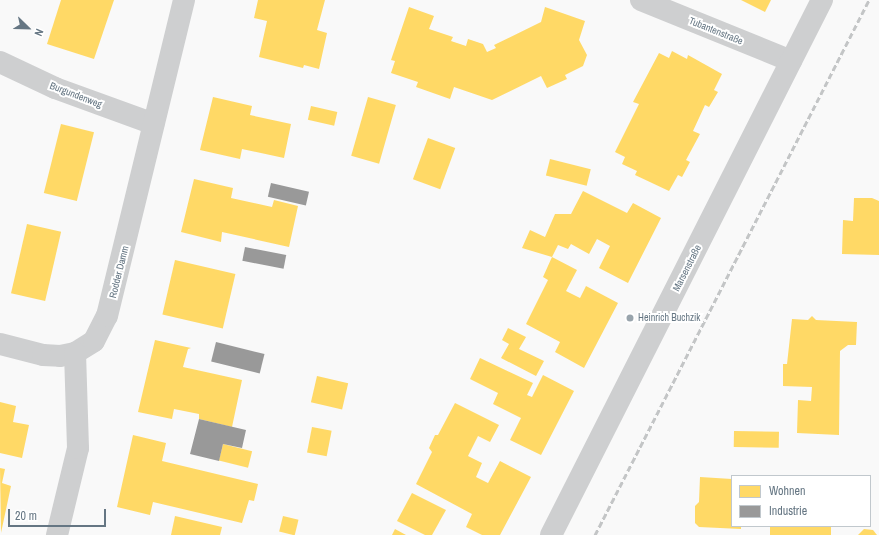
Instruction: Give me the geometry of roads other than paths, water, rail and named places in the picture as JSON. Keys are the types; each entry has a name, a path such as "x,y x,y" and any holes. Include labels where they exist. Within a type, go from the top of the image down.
{"street":[{"name":"Rodder Damm","path":"75,353 94,341 107,316 184,0"},
{"name":"Tubantenstraße","path":"641,0 792,61"},
{"name":"Marsenstraße","path":"551,535 822,0"},
{"name":"Burgundenweg","path":"0,62 55,88 154,124"},
{"path":"0,344 43,355 60,356 75,353 78,448 57,535"}],"railway":[{"path":"595,535 869,0"}],"place":[{"name":"Heinrich Buchzik","path":"630,318"}]}
